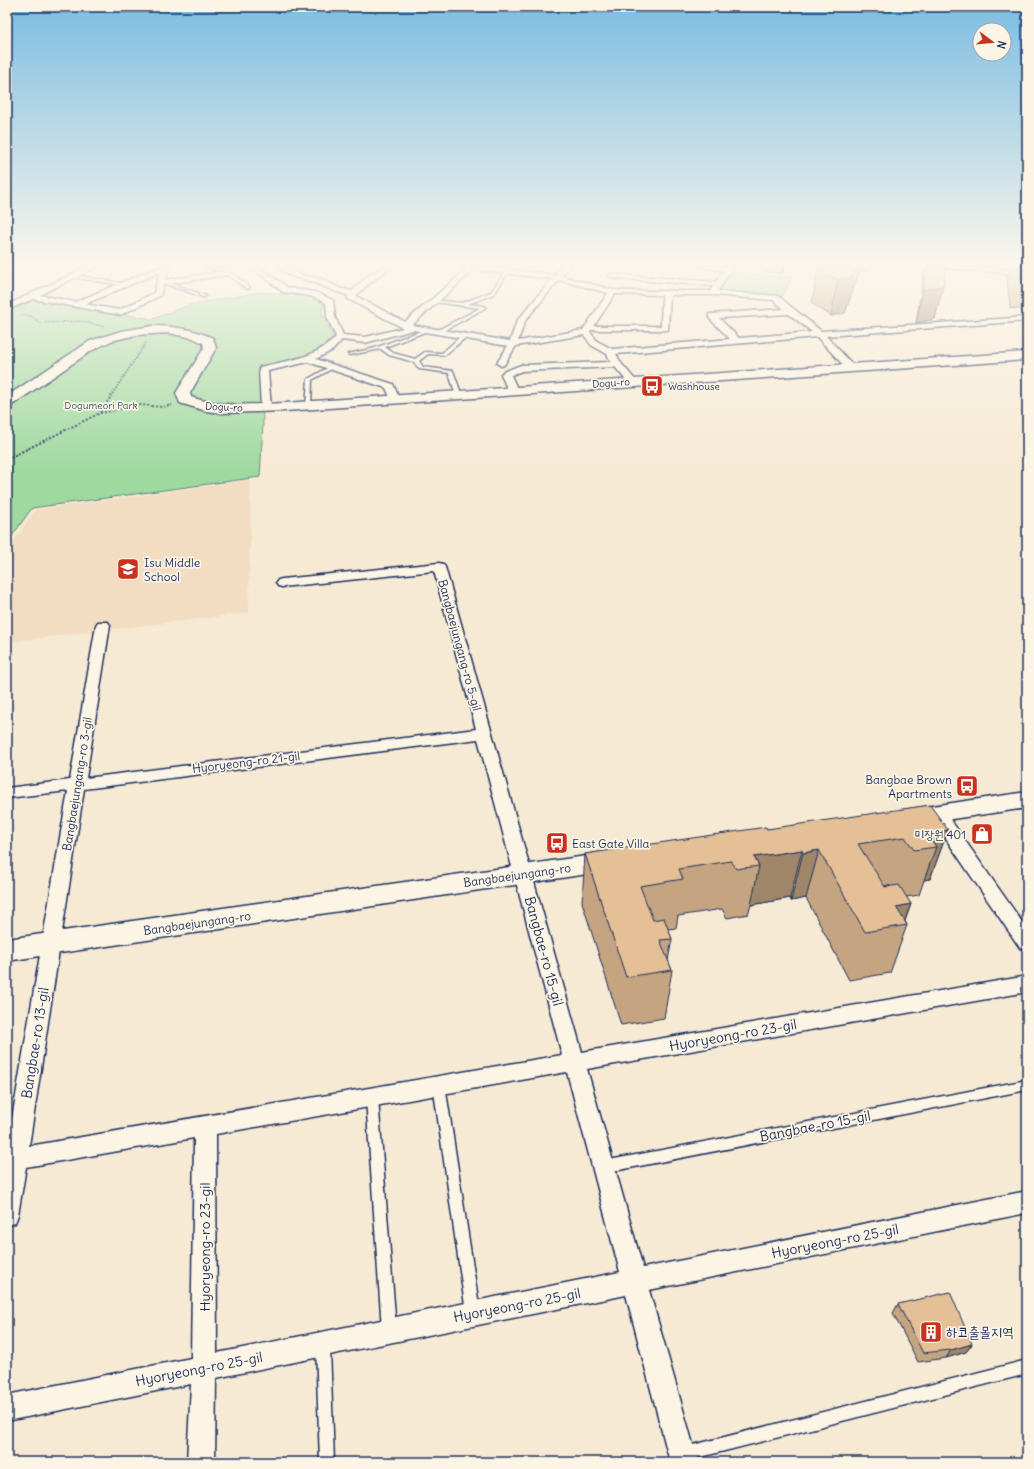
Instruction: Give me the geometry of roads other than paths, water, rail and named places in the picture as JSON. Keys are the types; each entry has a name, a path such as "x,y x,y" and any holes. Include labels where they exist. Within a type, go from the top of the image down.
{"street":[{"name":"Dogu-ro","path":"7,402 93,344 124,335"},
{"name":"Dogu-ro","path":"198,335 209,341 210,348 183,393 185,400 206,407 222,409 308,406 632,382 1027,356"},
{"path":"266,408 263,369 308,359 330,348 340,337 365,340 383,335"},
{"path":"455,335 513,344 564,335"},
{"path":"501,362 513,344 516,335"},
{"path":"590,335 594,343 611,352 632,382"},
{"path":"730,335 737,341"},
{"path":"611,352 813,335"},
{"path":"820,335 850,368"},
{"path":"308,359 390,386 395,400"},
{"path":"513,391 506,374 521,368 618,364"},
{"name":"Bangbaejungang-ro 5-gil","path":"282,583 439,567 523,874"},
{"name":"Bangbaejungang-ro 3-gil","path":"51,943 104,625"},
{"name":"Hyoryeong-ro 21-gil","path":"7,793 484,733"},
{"path":"882,821 1027,800"},
{"path":"937,813 1027,943"},
{"name":"Bangbaejungang-ro","path":"7,950 633,858"},
{"name":"Bangbae-ro 15-gil","path":"523,874 683,1458"},
{"name":"Bangbae-ro 13-gil","path":"7,1214 12,1159 51,943"},
{"name":"Hyoryeong-ro 23-gil","path":"12,1159 1027,984"},
{"name":"Hyoryeong-ro 23-gil","path":"201,1462 204,1368 205,1126"},
{"name":"Hyoryeong-ro 25-gil","path":"7,1408 1027,1202"}],"lane":[{"path":"350,354 381,347 415,335"},
{"path":"416,361 427,353 443,354 464,336"},
{"path":"381,347 391,354 416,361 421,368 450,372 459,396"},
{"path":"308,406 310,379 333,367"},
{"path":"440,1085 473,1314"},
{"name":"Bangbae-ro 15-gil","path":"603,1167 1027,1085"},
{"path":"372,1098 389,1331"},
{"path":"323,1344 327,1462"},
{"name":"Bangbae-ro 15-gil","path":"683,1458 1027,1367"}],"place":[{"name":"Washhouse","path":"652,386"},
{"name":"Isu Middle School","path":"128,569"},
{"name":"Bangbae Brown Apartments","path":"967,786"},
{"name":"미장원 401","path":"982,834"},
{"name":"East Gate Villa","path":"557,843"},
{"name":"하코출몰지역","path":"931,1332"}],"park label":[{"name":"Dogumeori Park","path":"101,405"}]}
